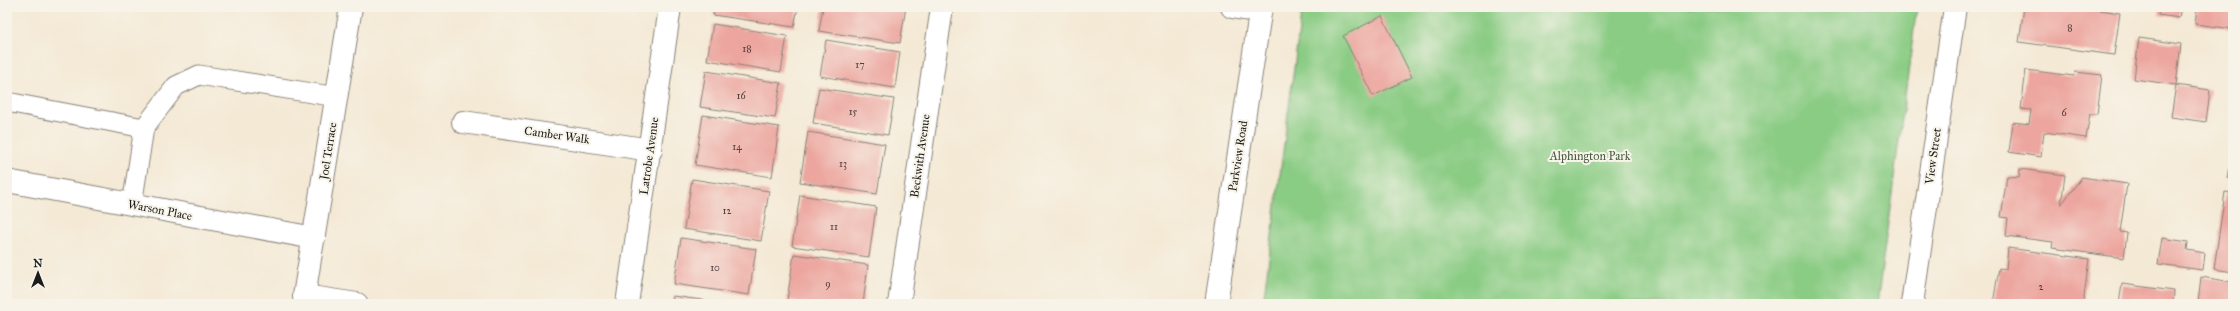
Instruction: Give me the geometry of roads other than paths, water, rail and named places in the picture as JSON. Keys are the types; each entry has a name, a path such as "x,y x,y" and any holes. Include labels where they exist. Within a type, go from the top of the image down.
{"street":[{"name":"Joel Terrace","path":"351,7 304,296 357,304"},
{"name":"Latrobe Avenue","path":"627,304 651,150 670,7"},
{"name":"Beckwith Avenue","path":"899,304 942,7"},
{"path":"1232,7 1261,9"},
{"name":"View Street","path":"1912,304 1954,7"},
{"name":"Parkview Road","path":"1216,304 1261,9"},
{"name":"Camber Walk","path":"463,122 651,150"},
{"name":"Warson Place","path":"7,181 314,238"}],"lane":[{"path":"132,205 144,128 176,86 198,75 337,97"},
{"path":"7,102 144,128"}],"park label":[{"name":"Alphington Park","path":"1590,156"}]}
